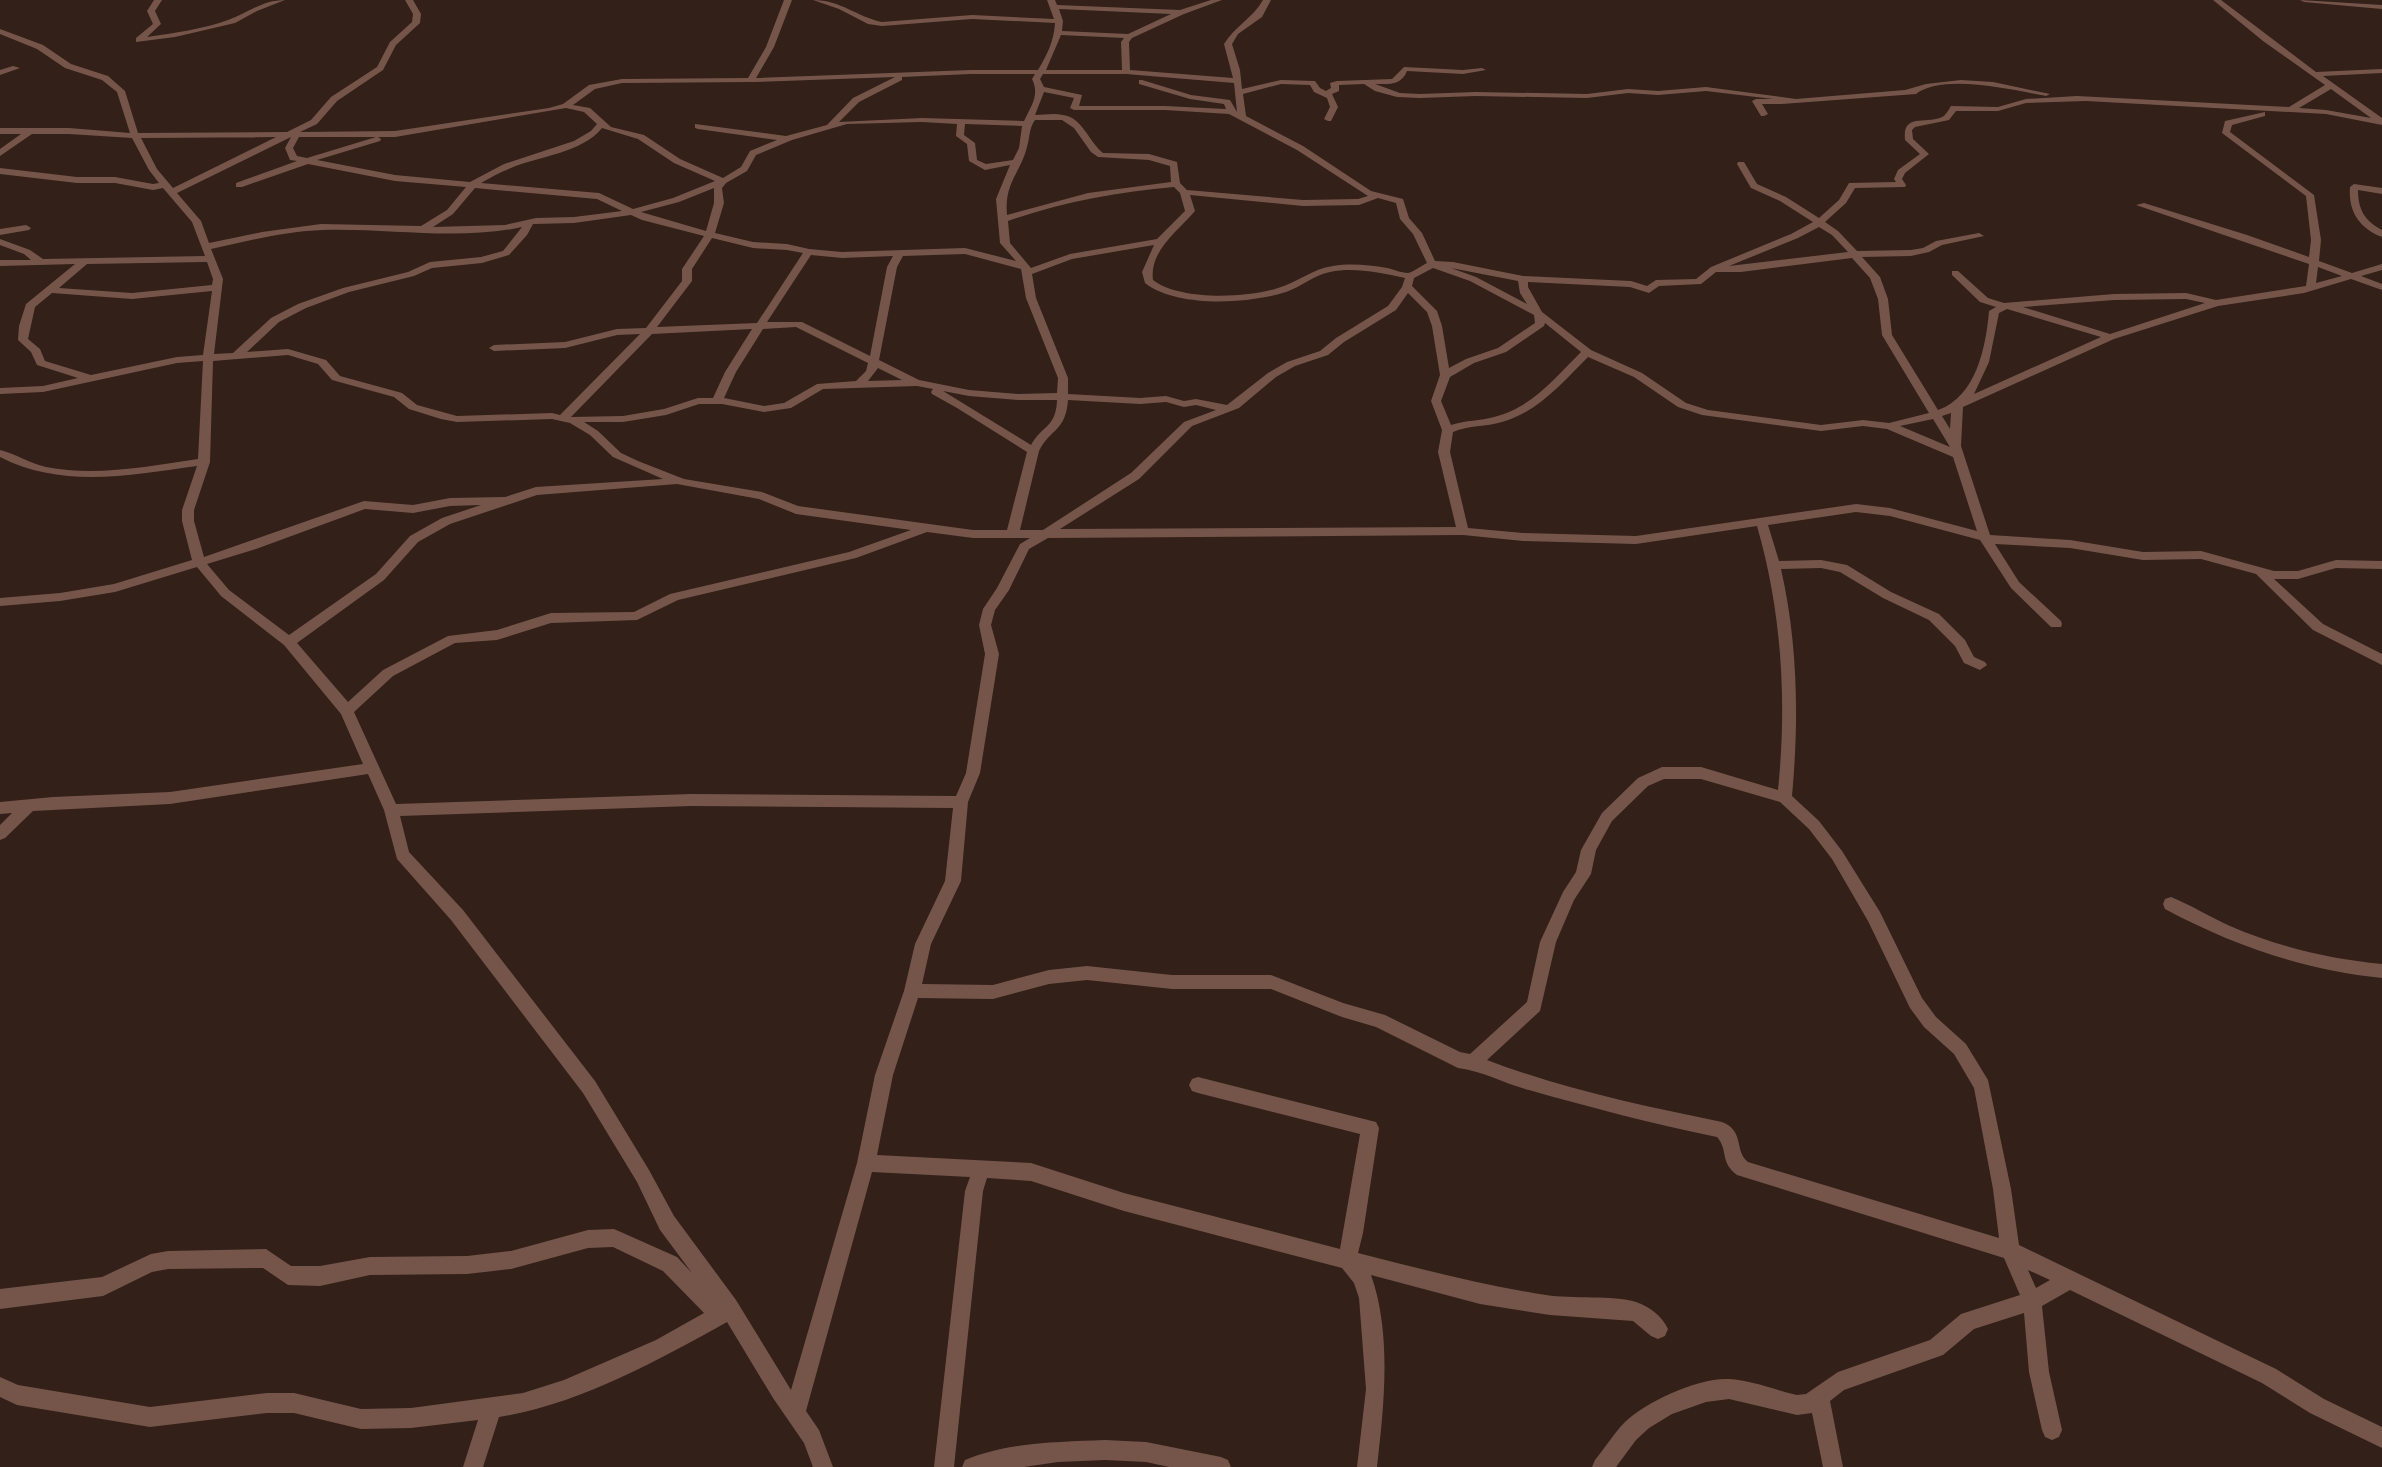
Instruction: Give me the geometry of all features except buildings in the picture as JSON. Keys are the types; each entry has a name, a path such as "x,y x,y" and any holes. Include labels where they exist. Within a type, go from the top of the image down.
{"street":[{"path":"158,0 151,11 157,24 139,40 175,36 232,21 254,9 281,0"},
{"path":"0,171 77,180 115,180 168,189 221,167 295,134 314,122 331,101 380,68 393,44 416,23 417,14 409,0"},
{"path":"751,80 770,47 788,0"},
{"path":"817,0 852,11 875,24 912,24 972,17 1059,21"},
{"path":"1060,33 1129,36 1200,3 1219,0"},
{"path":"1242,116 1240,92 1228,44 1235,33 1259,15 1267,0"},
{"path":"2217,0 2382,123"},
{"path":"2304,0 2382,7"},
{"path":"1013,532 1033,451 1038,441 1057,424 1062,397 1063,378 1031,298 1026,270 1005,243 1001,199 1023,148 1027,124 1041,89 1036,79 1060,33 1053,4 1181,12"},
{"path":"0,32 40,47 68,66 105,78 121,91 135,136 153,170 196,221 218,279 208,360 204,462 188,510 188,521 199,562 225,593 289,642 347,711 391,810 402,855 457,915 589,1087 643,1176 667,1223 812,1437 823,1467"},
{"path":"1122,72 1125,42 1129,36"},
{"path":"0,73 16,68"},
{"path":"1240,92 1281,82 1299,82 1311,83 1317,90 1328,93 1335,89 1335,84 1394,81 1401,78 1404,69 1463,72 1482,70"},
{"path":"2314,74 2382,71"},
{"path":"566,106 592,87 612,82 906,74 1122,72 1237,80"},
{"path":"1122,72 1136,82 1146,81 1190,97 1227,102 1231,112"},
{"path":"830,126 856,100 906,74"},
{"path":"1367,83 1400,96 1587,96 1628,91 1658,93 1706,89 1792,99 1908,92 1950,81 1994,84 2084,99"},
{"path":"2311,288 2316,240 2309,195 2226,133 2228,123 2256,115 2288,111 2330,86"},
{"path":"1041,89 1079,97 1074,108 1165,108 1231,112 1242,116 1311,154 1376,196 1399,201 1405,219 1417,233 1432,264 1473,279 1539,314 1587,352 1611,360 1638,375 1682,405 1706,413 1821,428 1863,423 1889,426 1956,451"},
{"path":"1328,93 1334,107 1328,118"},
{"path":"1764,114 1756,100 1782,102 1792,99"},
{"path":"795,1413 866,1163 884,1076 912,991 928,929 953,881 961,802 973,773 992,654 985,625 986,618 1003,590 1020,551 1135,476 1188,424 1246,398 1272,375 1292,364 1324,353 1392,308 1409,282 1432,264 1454,265 1523,279 1631,284 1649,290 1657,283 1698,282 1714,270 1750,252 1775,245 1821,222 1848,195 1852,185 1902,185 1898,176 1925,154 1909,140 1908,130 1912,125 1947,118 1952,110 1959,107 1998,109 2026,101 2084,99 2326,112 2382,123"},
{"path":"239,185 308,160 395,134 566,106 587,110 608,129 641,137 665,155 723,181"},
{"path":"1027,124 1032,118 1064,117 1077,127 1101,155 1149,157 1174,164 1175,184 1184,192 1190,211 1160,241 1147,272 1148,281 1160,291 1210,297 1273,293 1296,284 1313,273 1355,266 1409,282 1432,311 1445,375 1436,401 1448,430 1444,452 1463,531"},
{"path":"0,263 84,262 207,253 262,235 321,228 505,228 632,212 676,200 723,181 744,169 753,153 789,138 830,126 861,120 1027,124"},
{"path":"961,122 960,136 971,143 973,161 985,167 1016,162"},
{"path":"423,229 450,212 473,184 507,166 577,143 594,133 602,123"},
{"path":"698,126 789,138"},
{"path":"0,131 69,131 135,136 395,134"},
{"path":"0,153 30,131"},
{"path":"295,134 289,148 293,158 395,178 599,197 645,218 753,245 787,247 808,252 899,254 965,251 1026,270 1070,257 1160,241"},
{"path":"1741,164 1754,186 1783,199 1821,222 1835,233 1875,277 1883,299 1887,335 1956,451 1985,538 2015,585 2056,624"},
{"path":"562,419 648,330 687,281 687,269 710,234 719,204 718,188 723,181"},
{"path":"1003,219 1064,201 1138,187 1175,184"},
{"path":"2382,191 2354,187 2353,208 2357,216 2382,234"},
{"path":"1184,192 1303,202 1359,202 1376,196"},
{"path":"2141,205 2244,237 2382,287"},
{"path":"237,355 275,320 302,306 346,290 389,281 430,265 482,260 506,253 524,233 529,223"},
{"path":"0,232 26,228"},
{"path":"1714,270 1741,270 1853,255 1911,253 1926,250 1939,243 1979,236"},
{"path":"0,242 27,252 41,262"},
{"path":"717,401 727,375 784,291 797,264 808,252"},
{"path":"859,384 871,372 892,267 899,254"},
{"path":"84,262 30,306 23,340 36,351 41,363 91,378"},
{"path":"1889,426 1957,407 2110,337 2217,303 2311,288 2382,267"},
{"path":"1955,272 1984,300 2110,337"},
{"path":"1445,375 1513,344 1540,324 1539,314 1525,298 1522,290 1523,279"},
{"path":"52,290 132,296 217,287"},
{"path":"1956,451 1957,407 1972,390 1994,332 1994,311 2007,306 2114,298 2186,296 2217,303"},
{"path":"494,348 565,345 618,332 797,324 989,421 1007,436 1033,451"},
{"path":"0,391 43,389 162,363 288,352 313,357 322,362 336,378 398,395 413,407 457,419 552,416 562,419 585,427 617,455 634,464 682,482 762,496 796,510 973,534 1463,531 1566,539 1636,540 1856,508 1873,509 1985,538 2070,544 2143,556 2202,555 2261,574 2298,575 2336,564 2382,565"},
{"path":"1448,430 1463,423 1499,420 1521,410 1542,397 1587,352"},
{"path":"562,419 623,419 666,412 698,401 717,401 764,409 787,406 821,387 917,383 969,393 1018,397 1140,401 1166,399 1184,404 1196,402 1227,408"},
{"path":"0,453 32,466 72,474 128,472 204,462"},
{"path":"289,642 380,577 414,538 429,528 536,491 682,482"},
{"path":"0,602 88,594 199,562 364,505 413,509 450,502 505,501"},
{"path":"1761,522 1774,565 1790,660 1791,743 1785,798"},
{"path":"347,711 388,673 453,639 497,635 551,618 637,616 674,597 852,555 927,528"},
{"path":"1774,565 1821,564 1843,568 1887,595 1934,617 1960,643 1969,660 1980,665"},
{"path":"2261,574 2318,627 2382,660"},
{"path":"0,808 170,798 373,768"},
{"path":"1473,1062 1534,1006 1548,942 1568,897 1583,874 1589,850 1607,817 1643,782 1662,773 1701,773 1785,798 1814,825 1837,855 1874,917 1916,1003 1930,1022 1960,1049 1982,1086 2003,1189 2010,1251 2032,1301 2039,1372 2052,1430"},
{"path":"391,810 691,800 961,802"},
{"path":"0,834 28,806"},
{"path":"2171,904 2229,934 2294,957 2355,969 2382,971"},
{"path":"912,991 993,992 1049,977 1087,973 1172,982 1271,982 1342,1010 1368,1016 1458,1060 1473,1062 1514,1077 1643,1114 1722,1130 1730,1139 1734,1162 1742,1169 2010,1251 2269,1376 2318,1406 2382,1438"},
{"path":"1198,1085 1370,1128 1354,1233 1347,1259"},
{"path":"866,1163 1031,1172 1124,1202 1498,1298 1550,1305 1624,1308 1645,1316 1658,1329"},
{"path":"944,1467 974,1191 982,1168"},
{"path":"0,1299 103,1286 152,1263 168,1260 266,1258 288,1275 320,1276 370,1266 467,1265 511,1260 588,1239 614,1238 670,1264 725,1312"},
{"path":"1347,1259 1362,1277 1369,1298 1376,1389 1367,1467"},
{"path":"1602,1467 1634,1427 1651,1415 1717,1389 1729,1389 1797,1405 1810,1404 1838,1382 1936,1348 1968,1321 2032,1301 2070,1280"},
{"path":"0,1387 17,1395 150,1417 267,1402 294,1404 360,1419 411,1418 523,1404 565,1390 663,1346 725,1312"},
{"path":"1819,1398 1833,1467"},
{"path":"473,1467 492,1408"},
{"path":"972,1467 999,1460 1058,1452 1105,1450 1146,1452 1221,1467"}]}
